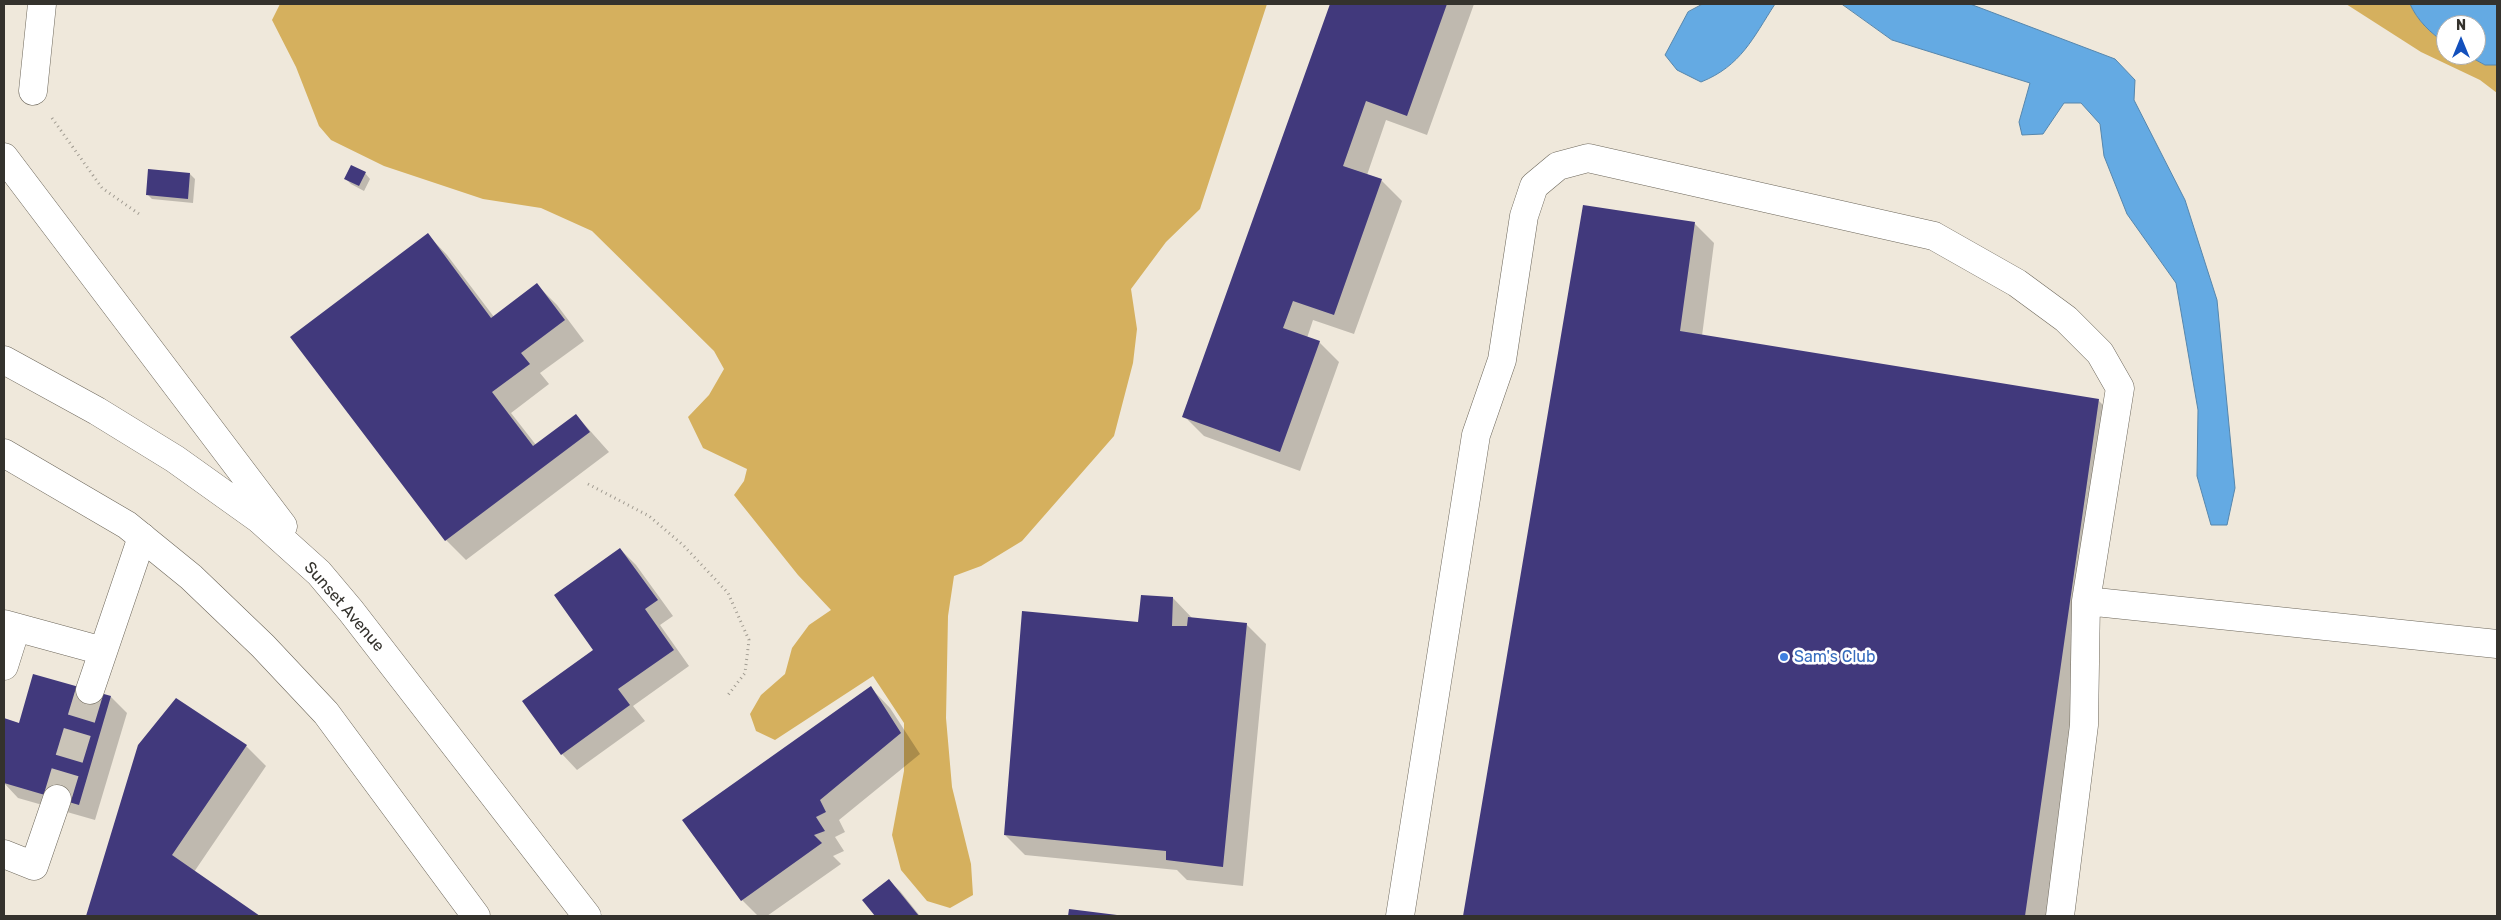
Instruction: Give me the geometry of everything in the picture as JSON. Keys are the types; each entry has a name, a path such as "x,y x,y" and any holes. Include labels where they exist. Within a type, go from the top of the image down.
{"main road":[{"path":"33,91 42,4"},
{"path":"4,157 319,573"},
{"path":"1400,916 1476,435 1502,360 1524,216 1534,186 1558,166 1588,158 1934,236 2017,283 2066,319 2100,353 2120,388 2086,601 2084,725 2060,916"},
{"name":"Sunset Avenue","path":"4,360 97,411 175,460 259,519 319,573 351,611 588,916"},
{"path":"4,453 127,525 191,577 263,646 326,713 476,916"},
{"path":"90,690 142,537"},
{"path":"2086,601 2497,644"},
{"path":"4,666 10,626 103,651"},
{"path":"4,854 34,866 57,799"}],"path":[{"path":"33,91 102,188 142,216"},
{"path":"588,484 649,516 684,546 728,593 748,640 745,673 728,695"}],"shaded area":[{"path":"280,4 1267,4 1200,209 1166,242 1131,289 1137,329 1133,363 1114,436 1022,541 981,566 954,576 948,616 946,718 952,787 971,864 973,895 950,908 927,901 901,870 892,835 904,771 904,723 873,676 775,740 756,731 750,714 761,695 785,674 792,648 809,625 831,610 798,575 734,495 744,481 747,469 703,448 688,417 709,395 724,369 714,351 592,231 541,208 483,199 384,166 331,140 319,126 296,67 272,20"},
{"path":"2346,4 2410,4 2416,16 2436,36 2436,59 2421,52"},
{"path":"2448,65 2497,65 2497,93 2480,80"}],"water":[{"path":"1703,4 1775,4 1745,50 1726,68 1701,82 1677,70 1665,55 1688,12"},
{"path":"1842,4 1970,4 2115,59 2135,80 2134,100 2185,200 2217,300 2235,488 2227,525 2211,525 2197,476 2198,410 2176,283 2127,214 2104,156 2100,124 2081,103 2064,103 2043,134 2022,135 2019,122 2030,83 1892,40"},
{"path":"2410,4 2497,4 2497,65 2486,65 2486,15 2436,15 2436,36 2416,16"}],"building":[{"path":"1330,4 1447,4 1407,116 1366,101 1343,166 1382,179 1334,315 1293,301 1283,328 1320,341 1280,452 1182,417"},
{"path":"351,165 366,172 359,186 344,179"},
{"path":"148,169 190,173 188,199 146,195"},
{"name":"Sam's Club","path":"1583,205 1695,222 1680,331 2099,399 2025,916 1463,916"},
{"path":"428,233 491,318 537,283 565,320 521,353 530,364 492,392 533,446 576,414 590,432 445,541 290,337"},
{"path":"620,548 658,600 645,609 674,650 618,689 630,705 561,755 522,701 593,650 554,595"},
{"path":"1141,595 1173,597 1172,626 1187,626 1188,617 1247,623 1223,867 1166,860 1166,851 1004,835 1022,611 1138,622"},
{"path":"33,674 111,696 79,805 4,783 4,718 19,723"},
{"path":"871,686 901,733 820,800 826,812 816,817 825,831 814,835 822,843 741,901 682,820"},
{"path":"176,698 247,745 172,855 260,916 86,916 138,745"},
{"path":"889,879 919,916 875,916 862,900"},
{"path":"1069,909 1117,915 1117,916 1068,916"}],"tunnel":[{"path":"57,799 90,690"}],"place":[{"name":"Sam's Club","path":"1784,657"}]}
